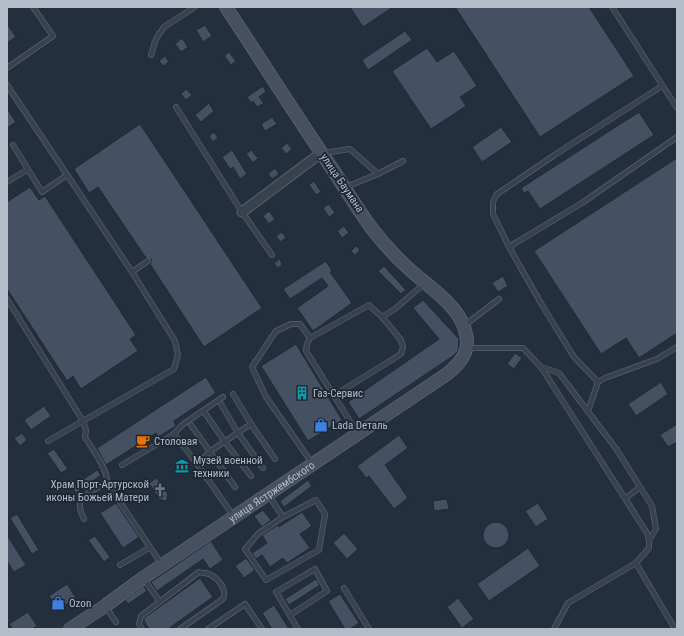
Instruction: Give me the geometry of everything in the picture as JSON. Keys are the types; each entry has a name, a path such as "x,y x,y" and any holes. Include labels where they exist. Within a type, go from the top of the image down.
{"main road":[{"name":"улица Баумана","path":"226,7 321,153 374,231 407,268 455,311 464,326 467,348"},
{"name":"улица Ястржембского","path":"70,629 143,578 447,374 457,366 463,358 467,348"}],"street":[{"path":"242,212 321,153"}],"lane":[{"path":"7,68 53,36 33,7"},
{"path":"151,55 156,38 164,27 195,7"},
{"path":"612,7 677,108"},
{"path":"7,85 132,272 175,341 178,355 174,369 48,441"},
{"path":"598,382 574,357 509,247 494,214 493,202 497,194 662,86"},
{"path":"176,107 242,212 272,255"},
{"path":"509,247 582,203 677,137"},
{"path":"13,145 27,170 42,192 67,175"},
{"path":"321,153 350,149 378,174"},
{"path":"344,187 378,174 403,161"},
{"path":"7,182 27,170"},
{"path":"132,272 148,261"},
{"path":"382,316 395,309 424,283"},
{"path":"7,299 83,421 86,430 85,437 105,472 108,479 107,483 162,566"},
{"path":"464,326 499,300"},
{"path":"334,395 401,354 403,347 401,340 382,316 369,305 310,338 306,350 358,434"},
{"path":"310,338 300,324 291,324 276,331 252,367 266,397 312,464"},
{"path":"588,411 598,382 657,359 677,347"},
{"path":"467,348 523,348 541,367 647,533 649,548 636,563 568,603 554,629"},
{"path":"541,367 559,374 617,450 652,506 656,529 649,540"},
{"path":"233,394 275,459"},
{"path":"122,465 174,434 182,425 223,396"},
{"path":"221,404 238,433 263,468"},
{"path":"205,413 251,476"},
{"path":"198,465 209,452 251,424"},
{"path":"191,425 235,487"},
{"path":"174,434 198,465 234,517"},
{"path":"84,519 80,508 80,502 83,497 107,483"},
{"path":"626,498 640,487"},
{"path":"268,494 283,517"},
{"path":"316,500 325,514 319,550 266,580 245,549 259,533 283,517 316,500"},
{"path":"120,566 150,548"},
{"path":"636,563 675,629"},
{"path":"290,615 327,591 314,569 276,592 298,629"},
{"path":"142,629 139,624 141,616 199,572 209,574 218,580 223,587 225,594 223,599 180,629"},
{"path":"143,578 160,602"},
{"path":"344,588 369,629"},
{"path":"208,629 245,604 262,629"},
{"path":"105,606 116,622"}],"building":[{"path":"350,7 393,7 363,27"},
{"path":"455,7 589,7 634,76 540,137"},
{"path":"7,24 16,37 7,43"},
{"path":"205,25 212,36 203,42 196,30"},
{"path":"405,31 412,40 368,70 362,60"},
{"path":"182,38 188,47 181,52 175,44"},
{"path":"427,48 437,62 454,51 477,86 460,97 466,106 431,129 392,71"},
{"path":"229,52 236,61 231,65 224,56"},
{"path":"165,56 169,62 163,66 159,61"},
{"path":"263,86 266,92 259,97 264,103 257,107 253,101 251,103 247,97"},
{"path":"186,89 192,95 186,100 181,94"},
{"path":"209,103 214,111 201,122 195,115"},
{"path":"7,109 16,122 7,128"},
{"path":"639,112 654,135 540,209 528,191 524,193 521,188"},
{"path":"272,117 277,124 265,131 261,124"},
{"path":"140,124 262,308 204,347 150,264 152,261 151,259 146,258 98,187 89,193 74,169"},
{"path":"501,127 512,142 482,162 472,147"},
{"path":"214,132 218,138 213,142 209,136"},
{"path":"287,143 292,149 286,154 281,148"},
{"path":"232,150 247,174 240,179 233,167 230,169 222,157"},
{"path":"251,150 258,158 253,163 246,154"},
{"path":"677,158 677,333 639,358 626,338 601,354 534,251"},
{"path":"275,168 279,174 272,179 268,174"},
{"path":"314,181 321,192 316,195 309,185"},
{"path":"30,187 39,200 45,196 136,335 130,339 138,351 81,389 73,376 67,381 7,289 7,202"},
{"path":"329,204 335,213 329,217 323,208"},
{"path":"269,211 275,219 269,224 263,216"},
{"path":"344,226 349,233 342,238 337,231"},
{"path":"282,232 286,238 280,242 276,236"},
{"path":"356,246 360,250 355,255 351,251"},
{"path":"280,259 282,265 277,268 274,263"},
{"path":"326,261 332,271 330,272 352,303 313,331 297,308 328,286 322,278 290,299 283,289"},
{"path":"384,266 406,290 401,294 378,271"},
{"path":"503,276 508,286 498,292 492,283"},
{"path":"423,300 459,339 458,351 453,356 359,419 348,402 439,339 413,308"},
{"name":"Газ-Сервис","path":"296,344 342,420 308,441 261,366"},
{"path":"515,353 522,358 514,369 507,364"},
{"path":"206,377 216,393 174,421 176,426 158,437 156,433 106,465 97,448"},
{"path":"661,382 668,394 636,416 628,404"},
{"path":"44,406 51,416 31,430 24,420"},
{"path":"677,424 677,442 668,447 660,435"},
{"path":"22,433 27,440 20,446 14,438"},
{"path":"399,435 408,448 385,465 408,498 394,509 369,476 366,478 357,466"},
{"path":"54,449 68,469 61,473 47,453"},
{"path":"97,470 101,475 76,493 72,487"},
{"name":"Храм Порт-Артурской иконы Божьей Матери","path":"157,478 168,494 167,500 165,501 159,499 149,483"},
{"path":"308,480 312,486 284,507 280,501"},
{"path":"447,499 449,509 434,511 433,501"},
{"path":"116,503 139,537 123,548 100,513"},
{"path":"538,503 548,519 536,527 525,511"},
{"path":"263,510 271,520 262,527 254,516"},
{"path":"302,512 312,526 300,534 310,548 287,563 283,558 270,567 262,555 256,559 252,553 267,543 262,535 278,525 279,527"},
{"path":"17,514 39,550 32,554 10,518"},
{"path":"496,522 505,526 509,535 505,544 496,548 487,544 483,535 487,526"},
{"path":"344,533 358,549 347,559 333,543"},
{"path":"7,535 26,565 14,572 7,561"},
{"path":"95,536 110,557 104,562 88,540"},
{"path":"211,541 223,560 210,569 203,559 157,591 151,582"},
{"path":"528,548 540,566 489,601 477,584"},
{"path":"246,558 255,570 244,578 235,566"},
{"path":"200,578 213,597 168,629 149,629 144,621 144,618"},
{"path":"316,579 320,585 289,605 285,599"},
{"path":"67,584 76,598 58,610 49,596"},
{"path":"144,586 147,591 128,604 125,600"},
{"path":"340,594 359,623 350,629 345,629 328,601"},
{"path":"458,598 474,619 462,628 447,607"},
{"path":"274,605 289,629 272,629 262,613"},
{"path":"28,612 37,626 32,629 13,629 9,624"}],"place":[{"name":"Газ-Сервис","path":"302,393"},
{"name":"Lada Dеталь","path":"321,425"},
{"name":"Столовая","path":"143,441"},
{"name":"Музей военной техники","path":"182,466"},
{"name":"Храм Порт-Артурской иконы Божьей Матери","path":"160,490"},
{"name":"Ozon","path":"58,603"}]}
